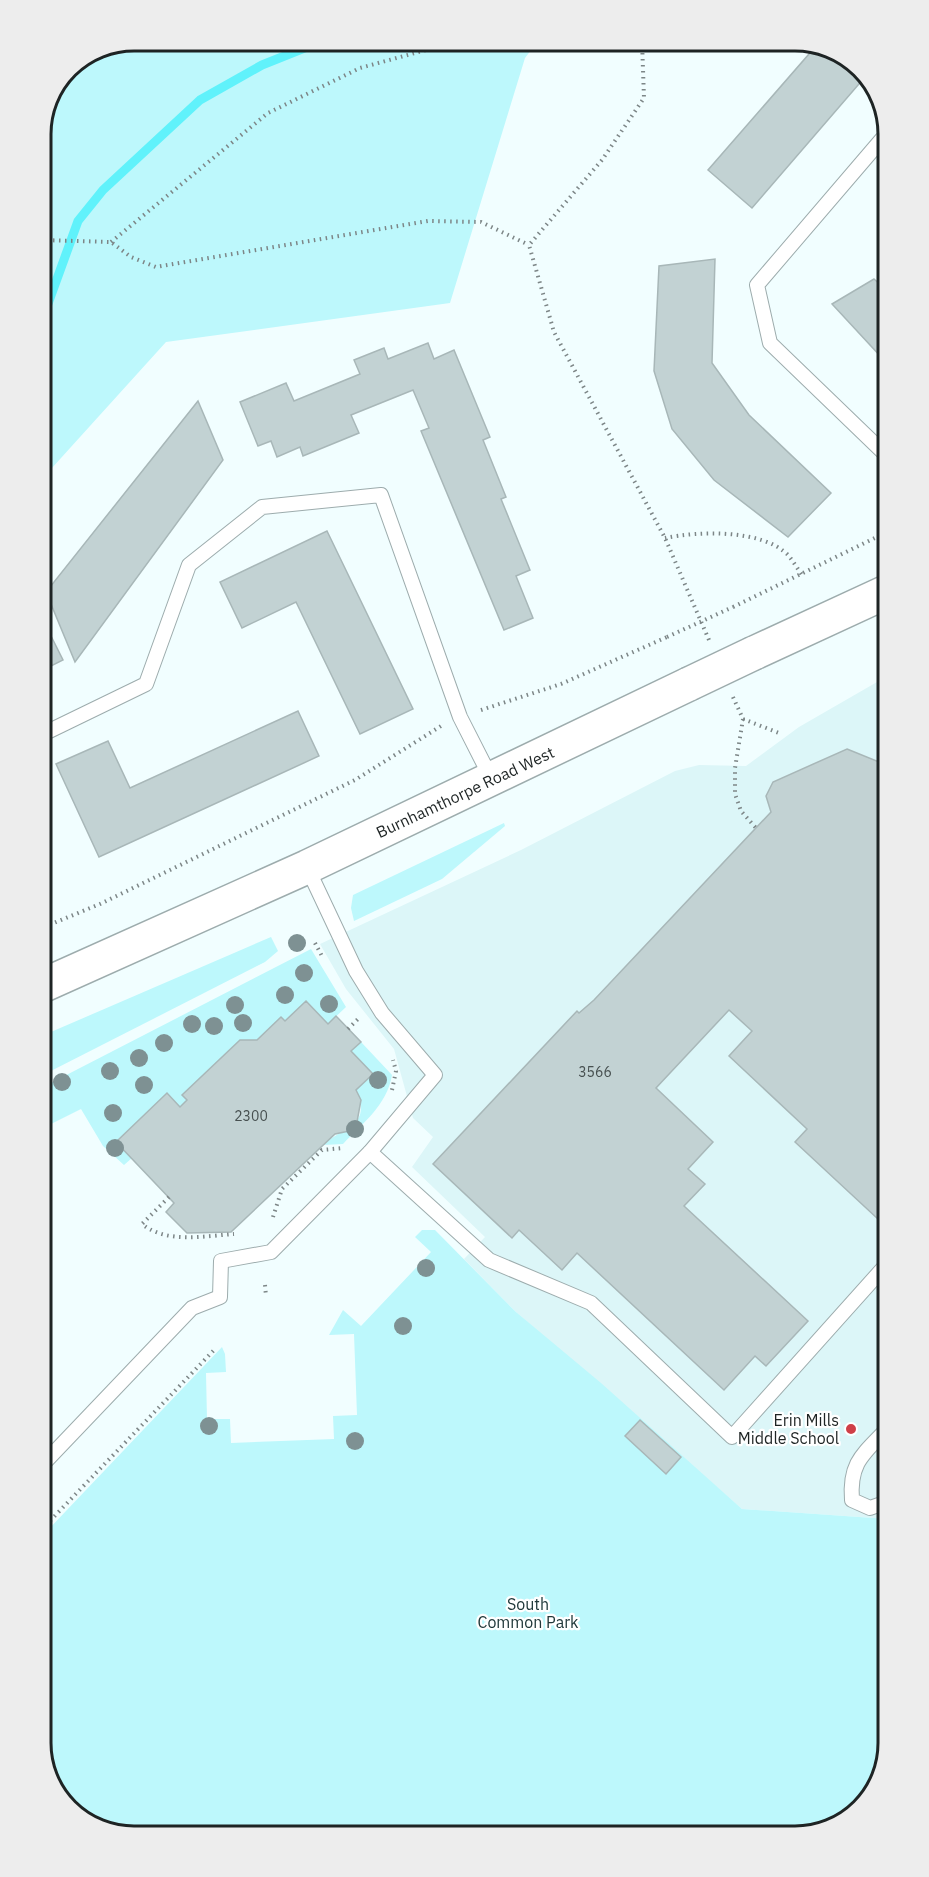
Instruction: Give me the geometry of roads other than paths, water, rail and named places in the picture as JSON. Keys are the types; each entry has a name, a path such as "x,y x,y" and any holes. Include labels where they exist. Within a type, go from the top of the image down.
{"main road":[{"name":"Burnhamthorpe Road West","path":"51,982 307,867 878,596"}],"lane":[{"path":"878,144 757,285 770,343 878,447"},
{"path":"51,730 146,684 189,565 262,507 381,495 460,717 492,780"},
{"path":"51,1456 192,1308 220,1297 221,1261 271,1252 370,1152 435,1075 382,1013 356,971 307,867"},
{"path":"370,1152 489,1260 591,1303 732,1437 878,1274"},
{"path":"878,1438 863,1454 850,1477 852,1500 870,1508 878,1505"}],"waterway":[{"path":"51,295 78,221 103,190 200,100 262,65 297,51"}],"place":[{"name":"Erin Mills Middle School","path":"851,1429"}],"park label":[{"name":"South Common Park","path":"528,1613"}]}
